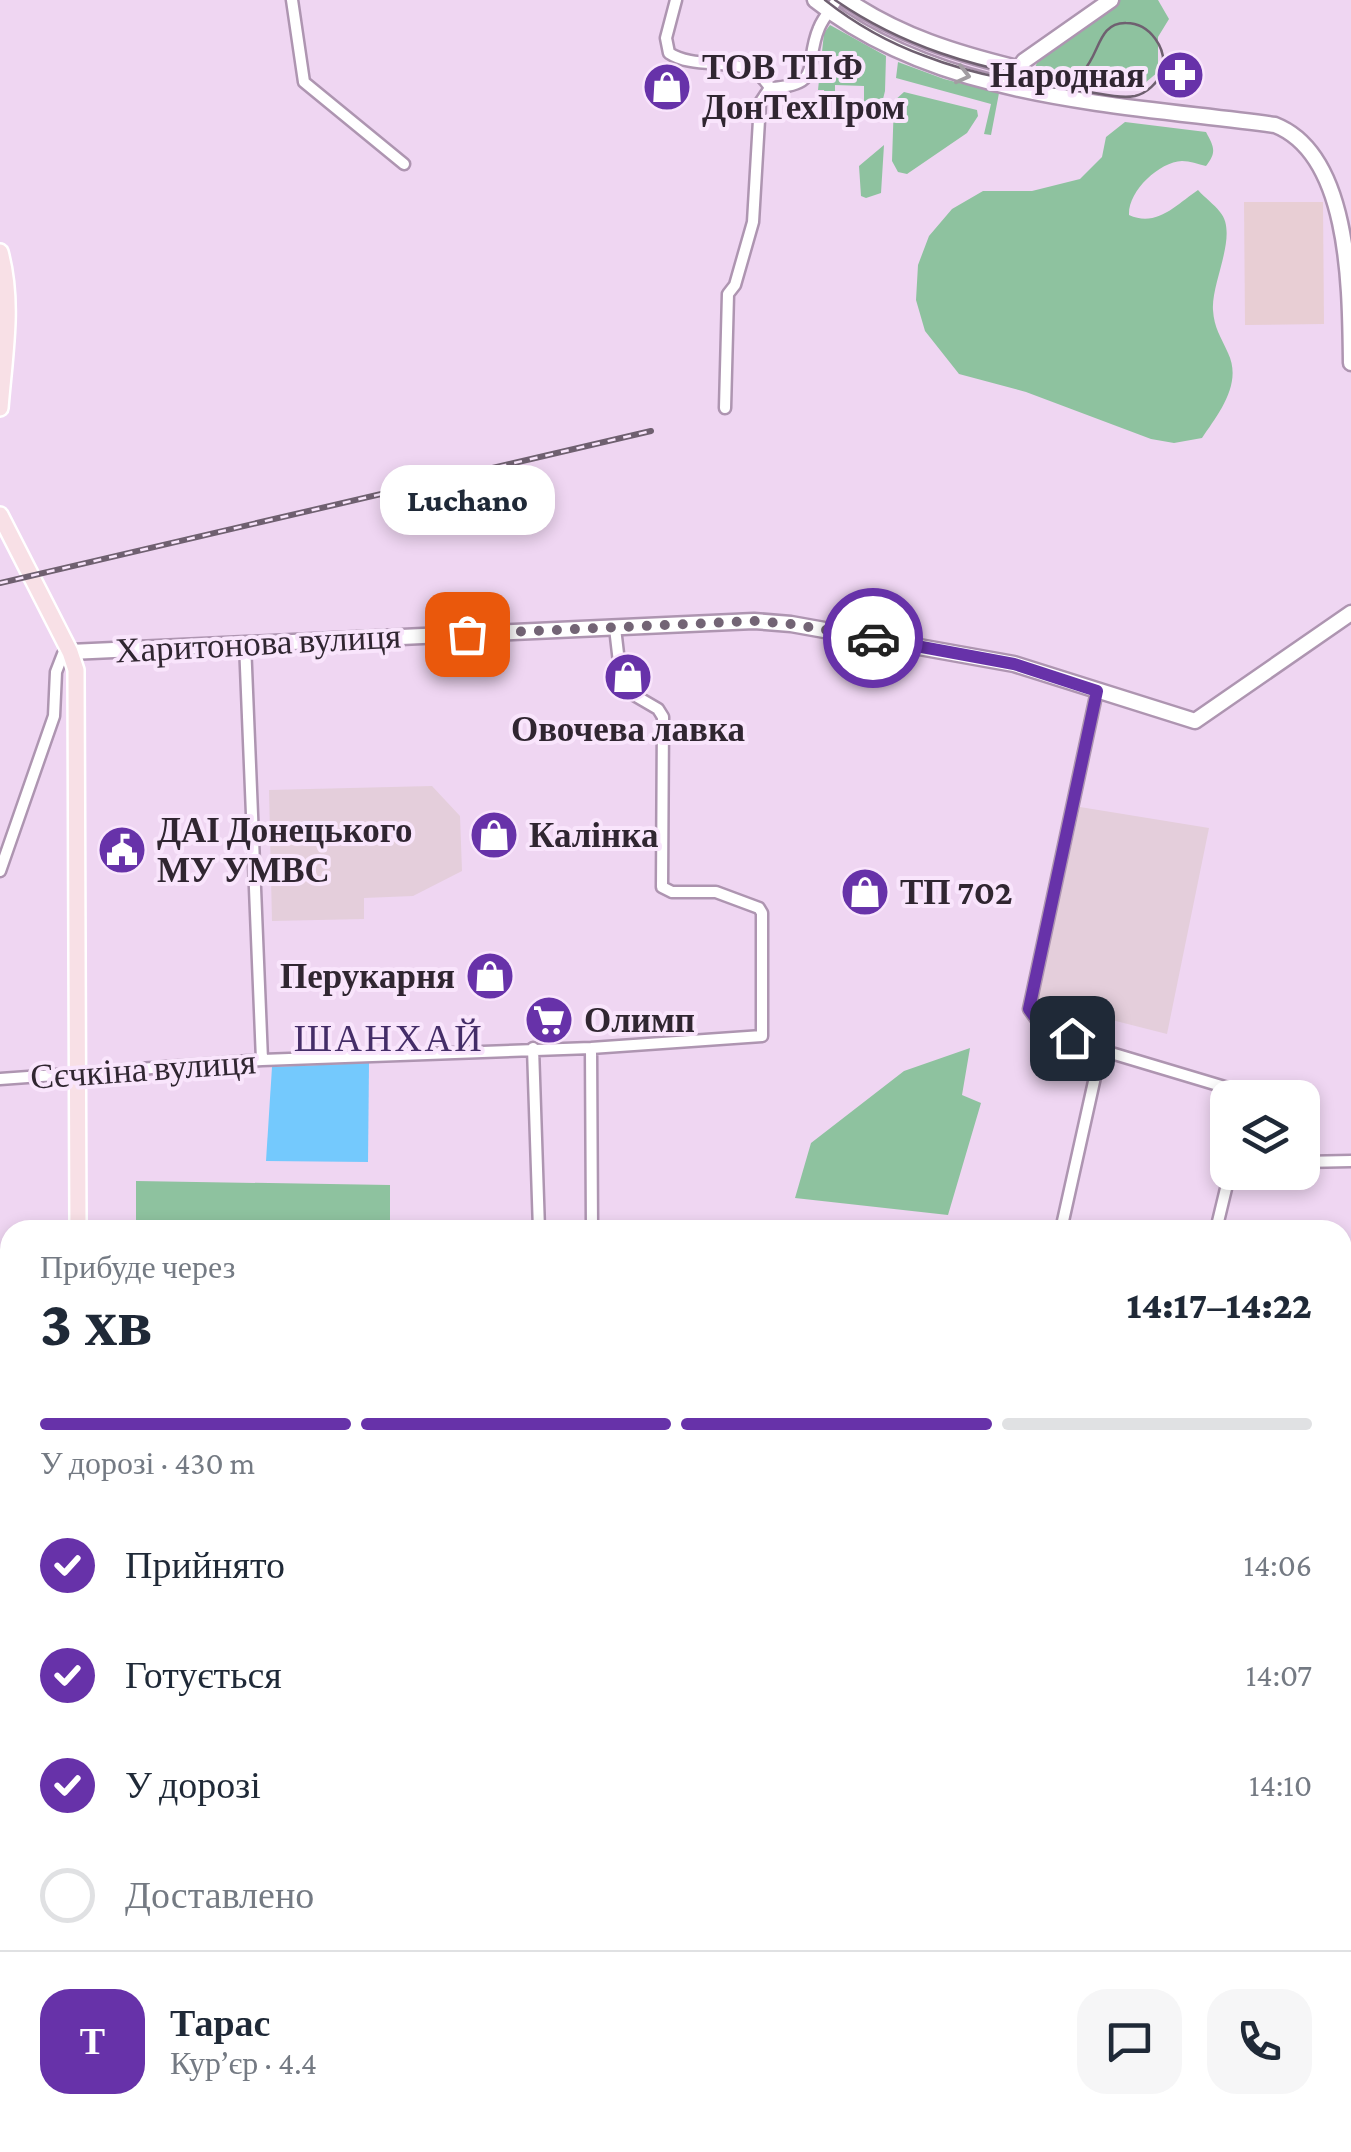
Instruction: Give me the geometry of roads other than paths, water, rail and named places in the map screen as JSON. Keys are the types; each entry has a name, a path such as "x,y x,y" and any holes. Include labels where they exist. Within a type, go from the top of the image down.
{"main road":[{"path":"0,252 7,277 8,305 0,408"},
{"path":"0,516 76,670 78,1220"}],"street":[{"path":"292,0 304,82 404,164"},
{"path":"676,0 666,38 668,53 686,60 748,68 770,88"},
{"path":"815,0 833,6 861,32 919,62 1012,86 1275,125 1304,142 1333,184 1348,234 1351,362"},
{"path":"847,0 870,16 927,43 1017,68"},
{"path":"1012,86 1017,68 1110,0"},
{"path":"770,88 794,87 803,81 811,64 817,30 833,6"},
{"path":"724,408 728,294 735,285 753,222 758,109 770,88"},
{"name":"Харитонова вулиця","path":"70,652 754,621 791,624 1014,664 1195,721 1351,613"},
{"name":"Сєчкіна вулиця","path":"0,1079 262,1060 591,1048 762,1036 762,913 751,903 716,892 672,892 662,886 662,712 622,688 615,628"},
{"path":"246,642 262,1060"},
{"path":"0,871 51,728 56,672 63,654 70,652"},
{"path":"1097,691 1029,1009 1042,1027 1210,1084"},
{"path":"533,1048 539,1220"},
{"path":"591,1048 592,1220"},
{"path":"1064,1220 1101,1050"},
{"path":"1320,1162 1351,1161"},
{"path":"1218,1220 1226,1190"}],"water":[{"path":"369,1063 368,1162 266,1161 272,1067"}],"tram line":[{"path":"825,0 898,45 944,63 1006,79 1129,97 1148,90 1162,71 1160,46 1150,32 1135,24 1114,25 1082,72 1056,81 941,53 887,31 835,0"}],"railway":[{"path":"0,583 651,431"}],"place":[{"name":"Народная","path":"1180,75"},
{"name":"ТОВ ТПФ ДонТехПром","path":"667,87"},
{"name":"Luchano","path":"467,634"},
{"name":"Овочева лавка","path":"628,677"},
{"name":"Калінка","path":"494,835"},
{"name":"ДАІ Донецького МУ УМВС","path":"122,850"},
{"name":"ТП 702","path":"865,892"},
{"name":"Перукарня","path":"490,976"},
{"name":"Олимп","path":"549,1020"}],"district":[{"name":"ШАНХАЙ","path":"389,1038"}]}
